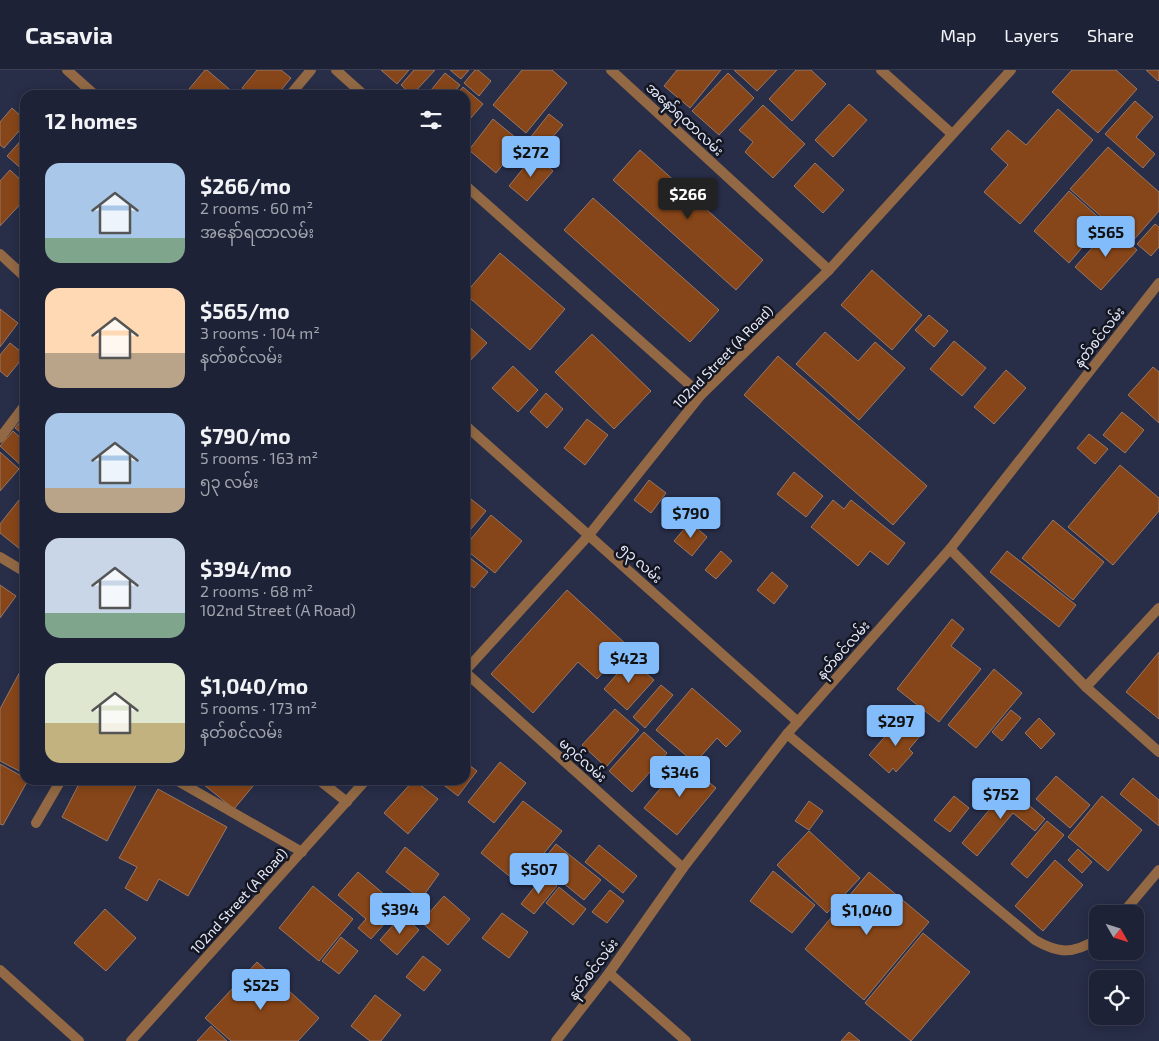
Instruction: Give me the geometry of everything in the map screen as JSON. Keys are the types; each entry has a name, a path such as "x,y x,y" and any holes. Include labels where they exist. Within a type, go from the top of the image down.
{"street":[{"path":"67,70 89,90"},
{"path":"294,90 311,70"},
{"path":"336,70 358,90"},
{"name":"အနော်ရထာလမ်း","path":"612,70 828,270"},
{"path":"881,70 952,134"},
{"name":"102nd Street (A Road)","path":"470,666 589,535 701,395 828,270 1011,70"},
{"path":"470,189 701,395"},
{"path":"0,254 20,272"},
{"name":"နတ်စင်လမ်း","path":"556,1041 609,973 684,868 787,734 950,549 1159,283"},
{"path":"0,438 20,412"},
{"name":"၅၃ လမ်း","path":"470,429 798,722"},
{"path":"950,549 1086,687 1159,752"},
{"path":"0,557 20,569"},
{"path":"1086,687 1159,608"},
{"name":"မဂ္ဂင်လမ်း","path":"470,675 684,868"},
{"path":"787,734 1034,940 1050,949 1072,951 1089,944"},
{"path":"36,823 58,785"},
{"path":"185,785 302,852"},
{"path":"325,785 347,802"},
{"name":"102nd Street (A Road)","path":"131,1041 362,785"},
{"path":"1130,905 1159,870"},
{"path":"0,970 79,1041"},
{"path":"609,973 686,1041"}],"building":[{"path":"207,70 230,90 188,90"},
{"path":"257,70 281,70 291,78 281,90 245,90 242,88"},
{"path":"381,70 409,70 397,84"},
{"path":"414,70 435,70 417,90 406,90 401,85"},
{"path":"450,70 469,70 461,79"},
{"path":"475,70 478,70 491,81 479,96 464,83"},
{"path":"522,70 552,70 567,83 526,133 493,105"},
{"path":"677,70 721,70 690,108 664,86"},
{"path":"734,70 777,70 757,91"},
{"path":"796,70 811,70 826,84 792,121 769,99"},
{"path":"1072,70 1116,70 1137,89 1098,133 1052,92"},
{"path":"1146,70 1159,70 1159,80 1158,81"},
{"path":"445,73 460,85 456,90 431,90"},
{"path":"728,73 754,98 719,135 692,111"},
{"path":"470,93 483,104 470,119"},
{"path":"1135,101 1153,117 1136,137 1155,154 1143,168 1105,134"},
{"path":"849,104 867,120 833,157 815,140"},
{"path":"763,105 805,144 773,178 745,152 753,142 739,130"},
{"path":"12,108 20,115 20,130 4,148 0,145 0,122"},
{"path":"1058,109 1093,140 1020,224 984,192 1008,165 991,149 1008,130 1026,145"},
{"path":"549,114 563,125 543,148 530,138"},
{"path":"493,119 521,142 496,173 470,151"},
{"path":"20,142 20,168 7,156"},
{"path":"1108,147 1159,192 1159,211 1131,243 1070,189"},
{"path":"640,150 763,260 736,290 613,180"},
{"path":"534,155 553,171 527,201 509,186"},
{"path":"815,163 844,190 823,213 794,186"},
{"path":"10,170 20,179 20,204 0,226 0,181"},
{"path":"1069,191 1104,222 1069,263 1034,231"},
{"path":"593,198 719,310 690,342 564,230"},
{"path":"1155,224 1159,227 1159,247 1151,256 1137,244"},
{"path":"1111,227 1137,250 1101,290 1075,267"},
{"path":"500,253 565,309 530,350 470,298 470,288"},
{"path":"872,270 922,315 892,350 841,305"},
{"path":"0,309 18,323 0,347"},
{"path":"929,315 948,331 934,347 915,330"},
{"path":"470,328 487,343 470,361"},
{"path":"825,332 858,361 875,342 905,368 859,420 796,364"},
{"path":"592,334 651,391 614,429 555,372"},
{"path":"954,341 986,368 962,396 930,369"},
{"path":"10,343 20,351 20,361 7,377 0,371 0,355"},
{"path":"778,356 927,486 893,525 744,395"},
{"path":"513,366 538,390 518,412 492,388"},
{"path":"1153,367 1159,372 1159,423 1128,395"},
{"path":"1006,370 1026,388 994,424 974,407"},
{"path":"546,393 563,409 547,428 530,412"},
{"path":"1122,412 1144,430 1125,453 1103,435"},
{"path":"587,419 608,435 585,465 564,448"},
{"path":"20,422 20,432 15,428"},
{"path":"13,431 20,437 20,464 0,446"},
{"path":"1089,434 1108,449 1095,464 1077,448"},
{"path":"0,452 19,469 0,491"},
{"path":"1120,465 1159,498 1159,511 1113,565 1068,527"},
{"path":"794,472 823,496 806,517 777,494"},
{"path":"649,480 666,493 651,513 634,500"},
{"path":"471,499 486,511 470,530"},
{"path":"19,500 20,549 0,533 0,524"},
{"path":"833,500 844,509 851,500 905,543 888,565 870,551 858,566 811,527"},
{"path":"491,515 522,541 495,573 470,553 470,540"},
{"path":"1053,520 1104,562 1073,600 1022,558"},
{"path":"690,522 707,537 692,556 674,541"},
{"path":"721,551 732,561 716,579 705,570"},
{"path":"1007,551 1076,605 1059,627 990,572"},
{"path":"470,558 488,572 474,588 470,585"},
{"path":"772,572 788,586 774,604 757,590"},
{"path":"0,585 16,596 0,618"},
{"path":"567,590 627,645 597,679 578,662 533,713 491,674"},
{"path":"952,619 964,629 951,646 981,669 939,722 897,689"},
{"path":"1159,652 1159,719 1126,692"},
{"path":"630,659 654,680 627,710 604,689"},
{"path":"994,669 1022,693 976,748 948,725"},
{"path":"20,672 20,771 0,761 0,709"},
{"path":"661,685 673,695 645,728 633,717"},
{"path":"692,688 741,731 726,747 717,738 695,763 656,730"},
{"path":"615,709 639,730 606,767 582,745"},
{"path":"1011,710 1021,718 1002,741 992,732"},
{"path":"901,718 921,735 909,749 913,753 896,772 893,768 889,773 869,755"},
{"path":"1039,718 1055,734 1041,749 1025,733"},
{"path":"644,732 667,753 632,792 609,771"},
{"path":"683,761 716,788 677,835 644,808"},
{"path":"500,762 526,783 494,823 468,802"},
{"path":"0,764 20,775 20,785 25,785 3,825 0,824"},
{"path":"470,766 477,771 470,780"},
{"path":"1056,776 1090,805 1070,828 1036,799"},
{"path":"1133,778 1159,800 1159,826 1120,794"},
{"path":"78,785 136,785 107,841 62,817"},
{"path":"204,785 254,785 234,809"},
{"path":"409,785 420,785 438,799 408,834 384,813"},
{"path":"444,785 466,785 458,796"},
{"path":"1008,787 1045,819 1035,831 1013,813 977,856 962,843"},
{"path":"158,789 227,827 188,896 159,879 147,901 125,888 137,867 119,858"},
{"path":"954,796 969,808 950,832 934,820"},
{"path":"1102,796 1142,830 1108,871 1068,837"},
{"path":"523,801 562,831 519,884 481,853"},
{"path":"809,801 823,811 809,830 795,821"},
{"path":"1047,821 1064,835 1027,878 1011,864"},
{"path":"809,831 860,878 827,913 777,865"},
{"path":"556,844 601,880 584,900 540,864"},
{"path":"599,845 637,876 623,893 585,862"},
{"path":"405,847 439,874 421,899 386,872"},
{"path":"1078,849 1092,862 1082,873 1068,860"},
{"path":"1055,860 1083,885 1043,931 1015,906"},
{"path":"773,871 815,905 792,933 750,901"},
{"path":"358,872 399,907 371,939 358,928 366,919 338,895"},
{"path":"869,872 929,922 864,1000 805,949"},
{"path":"544,875 557,886 534,914 521,904"},
{"path":"313,886 353,919 319,961 279,928"},
{"path":"559,887 586,909 573,925 546,903"},
{"path":"610,890 624,901 607,923 592,912"},
{"path":"444,896 470,919 448,945 421,922"},
{"path":"105,909 136,938 106,971 74,943"},
{"path":"502,913 528,932 509,958 482,938"},
{"path":"402,915 419,930 397,955 380,940"},
{"path":"923,933 970,972 911,1041 865,1003"},
{"path":"341,937 358,951 339,974 322,961"},
{"path":"423,956 441,970 424,991 406,977"},
{"path":"257,962 319,1018 298,1041 231,1041 205,1018"},
{"path":"375,995 401,1015 381,1041 370,1041 351,1026"},
{"path":"211,1026 227,1041 197,1041"},
{"path":"849,1032 860,1041 841,1041"}]}
